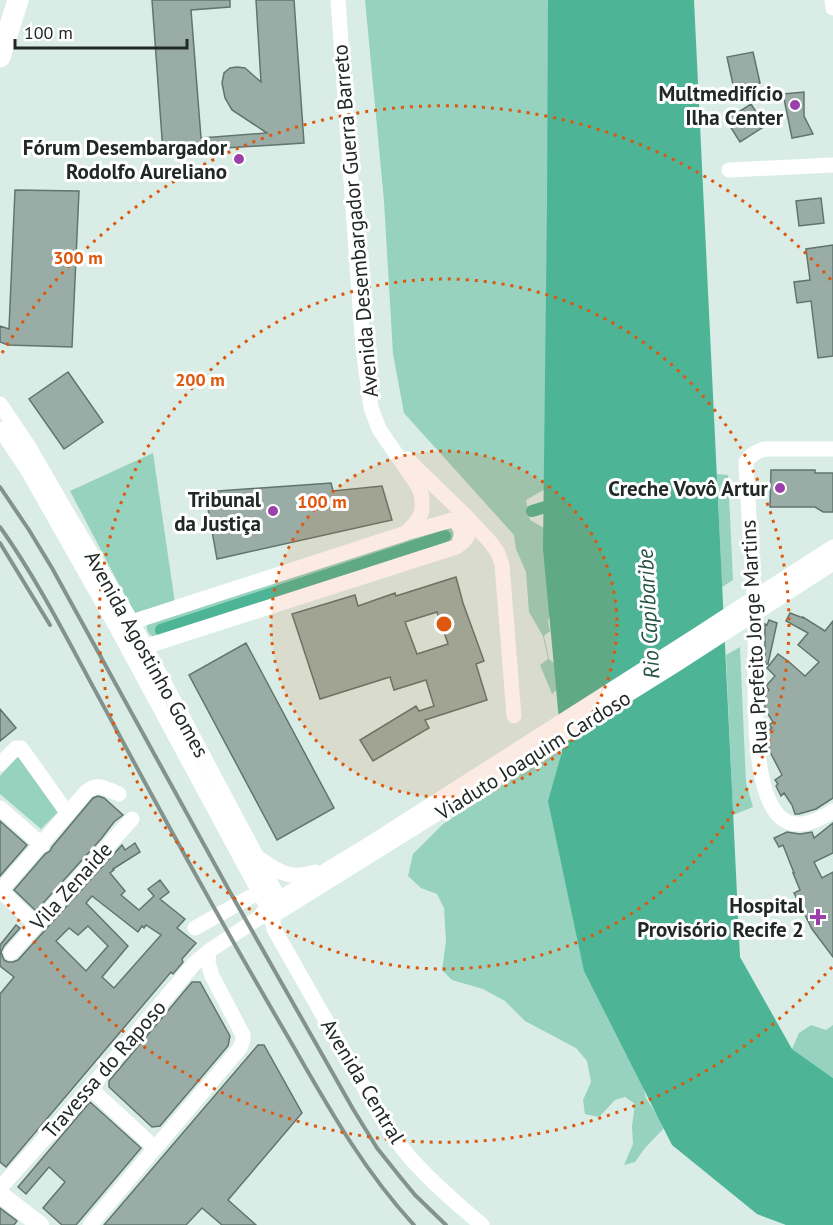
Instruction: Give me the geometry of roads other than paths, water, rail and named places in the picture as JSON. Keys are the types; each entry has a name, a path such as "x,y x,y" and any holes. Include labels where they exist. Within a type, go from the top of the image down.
{"highway":[{"path":"0,57 18,0"}],"main road":[{"path":"0,1194 32,1223"}],"street":[{"name":"Avenida Desembargador Guerra Barreto","path":"338,0 363,348 371,408 374,418 421,493 422,511 417,521 406,533"},
{"path":"832,0 833,8"},
{"path":"729,170 833,165"},
{"name":"Avenida Agostinho Gomes","path":"0,404 29,447 146,646 257,857 272,910"},
{"name":"Avenida Agostinho Gomes","path":"0,429 27,469 117,628 259,892 272,910"},
{"name":"Avenida Desembargador Guerra Barreto","path":"386,438 467,517 498,553 502,565 514,716"},
{"name":"Rua Prefeito Jorge Martins","path":"833,449 764,449 749,457 746,462 755,617 757,747 764,784 770,805 778,816 793,825 800,825 833,811"},
{"path":"130,651 456,547 464,543 469,533 467,517"},
{"path":"117,628 447,520 456,522 460,528 461,540 456,547"},
{"name":"Viaduto Joaquim Cardoso","path":"209,951 363,854 694,637 830,557"},
{"path":"0,764 16,748 21,748 68,814"},
{"path":"35,924 1,890 87,791 97,786 119,794"},
{"path":"0,808 42,844"},
{"name":"Vila Zenaide","path":"11,953 132,819"},
{"name":"Viaduto Joaquim Cardoso","path":"272,910 340,861 363,854"},
{"path":"257,857 282,873 299,876 319,871 340,861"},
{"path":"195,928 259,892"},
{"name":"Avenida Central","path":"272,910 274,929 387,1126 413,1161 452,1200 482,1225"},
{"path":"90,1225 240,1048 243,1040 241,1030 209,969 209,951"},
{"name":"Travessa do Raposo","path":"0,1188 90,1089 177,983 209,951"},
{"path":"90,1089 155,1148"}],"water":[{"name":"Rio Capibaribe","path":"548,0 694,0 740,957 792,1049 833,1078 833,1225 786,1225 757,1214 672,1145 584,971 548,801 562,752 543,549"}],"waterway":[{"path":"532,511 559,503"},
{"path":"161,630 445,536"}],"railway":[{"path":"0,487 52,568 230,892 353,1109 377,1148 401,1178 446,1225"},
{"path":"0,527 44,596 197,877 331,1111 361,1158 395,1204 414,1225"},
{"path":"0,543 50,625"}],"place":[{"name":"Multmedifício Ilha Center","path":"795,105"},
{"name":"Fórum Desembargador Rodolfo Aureliano","path":"239,159"},
{"name":"Creche Vovô Artur","path":"780,488"},
{"name":"Tribunal da Justiça","path":"273,511"},
{"name":"Hospital Provisório Recife 2","path":"818,917"}]}
